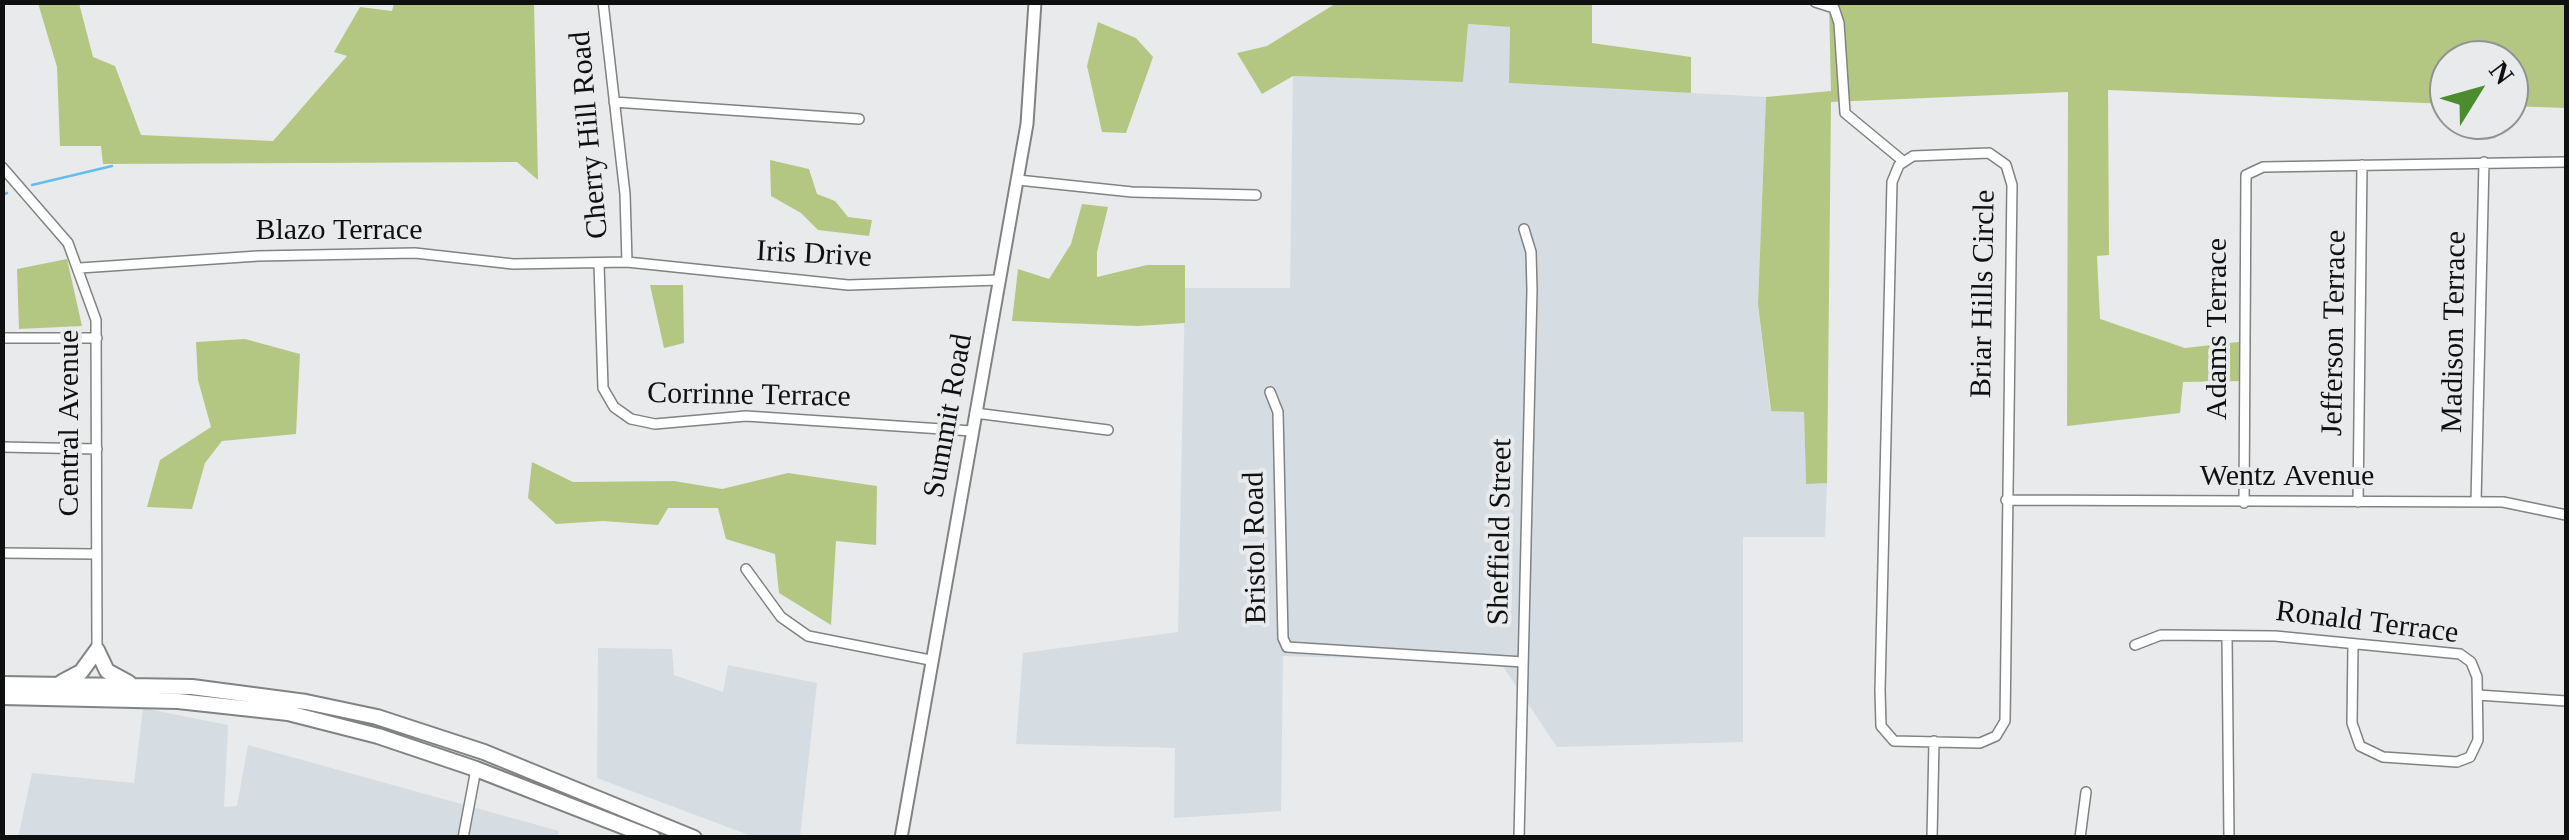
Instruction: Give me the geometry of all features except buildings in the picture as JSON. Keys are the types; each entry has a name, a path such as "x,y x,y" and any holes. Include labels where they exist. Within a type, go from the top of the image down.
{"highway":[{"path":"57,685 82,672 97,650 112,675 138,686"},
{"path":"2,684 192,686 306,702 377,717 484,752 694,838"},
{"path":"2,697 178,701 288,713 378,736 476,768 653,838"}],"main road":[{"name":"Summit Road","path":"902,838 930,660 1018,180 1034,71 1035,2"}],"street":[{"name":"Cherry Hill Road","path":"602,2 626,194 627,262"},
{"path":"1815,2 1834,8 1845,113 1903,161"},
{"path":"614,102 859,119"},
{"name":"Briar Hills Circle","path":"1989,153 2010,170 2006,500 2005,721 1989,741 1894,741 1884,732 1880,719 1892,182 1903,161 1922,154 1989,153"},
{"name":"Madison Terrace","path":"2476,502 2484,162"},
{"path":"2362,165 2566,162"},
{"name":"Adams Terrace","path":"2244,502 2243,182 2250,171 2263,168 2362,165"},
{"name":"Jefferson Terrace","path":"2358,502 2362,165"},
{"name":"Central Avenue","path":"2,167 58,229 80,268 98,338 94,554 97,650"},
{"path":"1018,180 1132,192 1256,196"},
{"name":"Sheffield Street","path":"1518,838 1532,290 1531,252 1524,229"},
{"name":"Blazo Terrace","path":"80,268 258,256 415,253 512,264 599,264"},
{"name":"Iris Drive","path":"599,264 627,262 848,285 998,280"},
{"name":"Corrinne Terrace","path":"599,264 603,388 614,406 631,419 654,424 746,416 972,431"},
{"path":"2,338 98,338"},
{"name":"Bristol Road","path":"1270,392 1278,412 1283,638 1287,647 1523,662"},
{"path":"975,413 1091,424 1108,430"},
{"path":"2,447 96,449"},
{"name":"Wentz Avenue","path":"2006,500 2504,502 2566,516"},
{"path":"2,553 94,554"},
{"path":"746,570 782,617 808,636 930,660"},
{"name":"Ronald Terrace","path":"2135,646 2160,635 2311,638 2354,646 2460,654 2476,669 2478,695"},
{"path":"2228,636 2229,838"},
{"path":"2354,646 2353,730 2368,752 2464,760 2478,744 2478,695 2566,701"},
{"path":"1932,838 1934,741"},
{"path":"463,838 476,768"},
{"path":"2080,838 2086,792"}],"shaded area":[{"path":"1467,24 1510,27 1509,83 1766,97 1758,304 1770,410 1804,412 1806,483 1827,483 1825,537 1743,537 1743,742 1557,747 1500,662 1283,656 1281,811 1174,818 1175,748 1016,744 1023,653 1178,632 1185,288 1290,288 1293,76 1463,82"},
{"path":"598,648 672,649 674,675 723,692 728,665 817,683 800,837 754,837 597,778"},
{"path":"143,708 228,725 224,807 237,806 248,745 559,831 557,838 18,838 32,773 134,783"}],"green space":[{"path":"1338,2 1592,3 1592,43 1691,57 1691,93 1509,83 1510,27 1468,24 1463,82 1293,76 1262,94 1237,53 1267,46"},
{"path":"38,3 79,3 93,57 115,66 141,135 273,141 347,56 334,52 360,7 392,11 394,3 534,3 538,180 517,162 103,164 101,146 60,146 57,67"},
{"path":"1829,3 2566,3 2566,108 2529,107 2529,40 2429,40 2429,103 2108,90 2109,255 2097,256 2100,319 2185,348 2247,341 2247,381 2183,382 2180,413 2067,426 2068,92 1831,102 1827,483 1806,484 1804,412 1771,411 1758,304 1766,97 1831,91"},
{"path":"1098,22 1136,38 1153,57 1126,133 1102,132 1087,66"},
{"path":"770,160 809,169 817,194 835,201 848,217 872,220 869,236 818,230 801,213 771,196"},
{"path":"1082,204 1108,207 1097,252 1097,277 1147,265 1185,265 1185,323 1138,326 1012,321 1018,269 1049,279 1071,244"},
{"path":"67,259 82,326 19,329 17,269"},
{"path":"650,285 683,285 684,343 664,348"},
{"path":"245,339 300,354 296,434 222,441 205,463 192,509 147,507 160,460 211,427 198,380 196,342"},
{"path":"532,462 573,482 674,481 722,489 788,473 877,486 876,545 836,541 831,625 779,593 775,554 726,539 718,508 668,508 658,525 603,521 556,524 528,498"}],"waterway":[{"path":"32,185 112,166"},
{"path":"2,195 7,193"}]}
